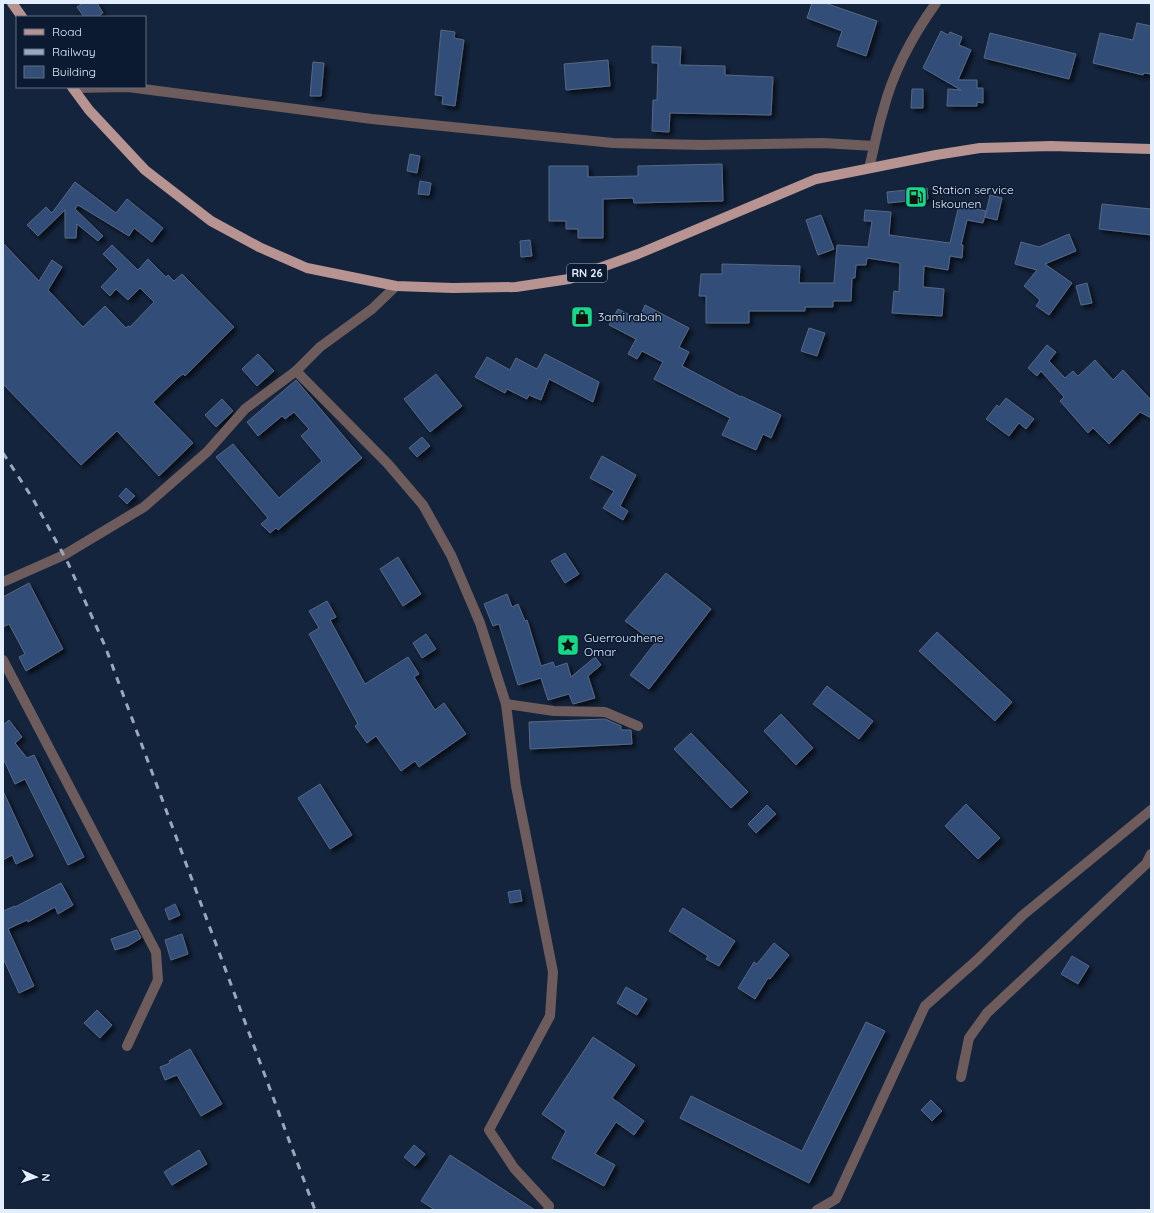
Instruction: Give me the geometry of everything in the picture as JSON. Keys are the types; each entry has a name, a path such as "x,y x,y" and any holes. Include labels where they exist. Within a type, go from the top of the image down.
{"main road":[{"path":"12,3 21,16"},
{"name":"RN 26","path":"73,88 89,110 146,170 211,221 259,247 307,268 396,286 454,288 516,287 569,279 638,254 816,179 936,155 980,148 1051,146 1151,149"}],"street":[{"path":"869,168 883,110 900,63 925,18 936,3"},
{"path":"128,88 372,119 613,143 702,145 823,143 874,146"},
{"path":"3,582 64,555 144,507 207,452 245,409 296,371 320,347 372,308 396,286"},
{"path":"296,371 388,464 423,505 450,556 480,623 506,704 516,786 554,972 550,1016 489,1130 514,1168 548,1206 548,1210"},
{"path":"3,660 156,952 158,980 127,1046"},
{"path":"506,704 554,711 605,712 638,726"},
{"path":"817,1210 836,1198 925,1006 977,960 1023,915 1151,810"},
{"path":"961,1077 969,1038 987,1013 1146,864 1151,854"}],"building":[{"path":"83,3 97,3 103,13 98,16 83,16 77,7"},
{"path":"812,3 825,3 877,21 866,56 837,46 842,31 807,18"},
{"path":"1137,23 1151,26 1151,74 1144,73 1143,75 1093,63 1100,33 1133,40"},
{"path":"441,30 455,32 454,38 464,40 455,106 442,104 443,96 435,95"},
{"path":"941,31 948,35 950,32 962,37 959,45 971,50 958,80 977,80 977,88 983,88 983,103 977,102 977,106 947,106 948,89 961,90 923,68"},
{"path":"990,33 1076,54 1069,79 984,58"},
{"path":"652,46 681,47 680,65 725,66 725,75 773,77 771,115 670,113 669,132 652,131 653,100 657,100 658,63 652,63"},
{"path":"608,60 610,86 566,90 564,64"},
{"path":"313,62 324,63 321,96 310,96"},
{"path":"912,89 923,89 923,108 911,108"},
{"path":"410,154 420,156 417,173 407,171"},
{"path":"722,164 723,201 634,203 633,198 603,199 603,238 578,238 578,229 566,229 566,221 549,221 549,166 588,166 588,177 638,176 638,166"},
{"path":"420,181 431,183 429,195 418,194"},
{"path":"75,182 116,213 127,199 163,228 152,242 134,228 129,236 78,205 75,209 103,236 98,241 77,224 76,238 65,238 65,210 38,236 27,225 46,207 52,213"},
{"path":"927,188 928,199 888,203 887,192"},
{"path":"990,195 1002,198 997,220 985,217"},
{"path":"1102,204 1151,209 1151,235 1099,229"},
{"path":"959,205 986,211 983,223 967,220 961,245 963,245 962,258 950,256 948,270 924,266 923,287 944,289 942,316 892,313 894,291 899,292 900,263 867,258 866,265 856,265 855,278 852,278 851,301 833,301 833,307 805,307 805,311 749,311 749,323 706,323 706,296 699,296 701,274 722,274 722,264 800,266 799,283 834,283 837,245 868,247 872,221 864,221 865,210 891,212 889,235 950,243"},
{"path":"821,215 834,249 818,255 806,220"},
{"path":"1069,234 1076,251 1045,264 1072,283 1049,315 1036,306 1040,300 1024,286 1037,270 1015,264 1021,242 1039,247"},
{"path":"530,240 532,256 521,257 520,241"},
{"path":"3,243 39,281 52,260 62,267 48,290 83,327 105,306 126,328 128,326 130,327 154,302 140,288 128,300 116,289 110,296 101,287 118,269 103,254 112,245 138,270 148,259 166,277 168,275 174,281 182,274 234,327 185,376 183,374 179,377 153,402 193,443 159,476 117,431 81,465 3,384"},
{"path":"1087,283 1092,303 1081,305 1076,286"},
{"path":"645,305 689,328 679,347 689,352 682,366 741,397 781,415 771,438 763,434 756,450 722,435 730,418 654,379 663,362 642,351 637,359 628,354 636,339 609,325 618,309 642,321 640,317"},
{"path":"809,328 825,333 817,356 801,351"},
{"path":"1047,345 1056,352 1049,361 1065,378 1073,371 1078,376 1095,360 1113,380 1123,370 1151,400 1151,418 1140,412 1109,444 1093,428 1088,433 1060,401 1064,397 1041,371 1037,376 1028,368"},
{"path":"258,354 274,371 257,386 242,369"},
{"path":"545,354 599,382 593,402 549,379 541,400 529,395 527,399 507,389 505,393 475,377 487,357 510,370 516,358 537,369"},
{"path":"436,374 462,406 430,432 404,399"},
{"path":"296,380 362,458 278,530 276,528 270,533 261,524 268,518 216,457 233,444 279,498 322,461 301,436 309,429 294,412 285,419 282,416 258,436 247,422"},
{"path":"1006,398 1034,419 1026,429 1019,423 1009,436 986,419 997,405 999,407"},
{"path":"222,399 233,411 216,427 205,415"},
{"path":"422,437 430,446 417,457 409,448"},
{"path":"602,456 636,475 620,506 628,511 623,520 603,508 614,491 590,478"},
{"path":"126,488 135,496 127,504 119,496"},
{"path":"565,553 579,574 565,583 551,561"},
{"path":"398,557 421,594 403,606 380,569"},
{"path":"666,573 711,609 649,689 630,675 655,643 625,621"},
{"path":"29,583 63,649 26,671 19,657 25,654 9,624 3,627 3,597"},
{"path":"507,594 512,607 518,604 525,621 527,620 541,666 553,662 555,667 567,663 571,677 595,657 601,665 588,676 595,698 573,704 569,694 548,700 541,678 518,685 499,624 493,626 484,604"},
{"path":"327,601 336,617 330,620 365,684 408,657 419,674 414,677 435,710 444,703 466,734 419,767 415,761 401,771 376,736 367,743 355,726 358,724 309,634 319,628 309,611"},
{"path":"937,632 1012,702 995,721 919,651"},
{"path":"426,634 436,649 422,658 413,643"},
{"path":"827,686 873,721 859,739 813,704"},
{"path":"781,714 813,748 796,765 764,731"},
{"path":"605,719 621,726 621,730 631,730 632,744 530,749 529,722"},
{"path":"9,720 22,737 15,743 27,758 34,755 84,857 68,865 25,779 15,784 3,758 3,725"},
{"path":"691,733 748,792 731,808 674,749"},
{"path":"320,784 352,835 330,849 298,798"},
{"path":"3,791 33,856 16,864 12,855 3,860"},
{"path":"966,804 1000,838 978,859 945,826"},
{"path":"767,805 776,814 756,833 748,824"},
{"path":"61,883 73,905 58,914 55,907 28,922 27,920 8,929 34,986 19,993 3,958 3,911 15,907"},
{"path":"520,890 522,901 510,903 508,892"},
{"path":"175,904 180,915 169,920 165,909"},
{"path":"683,908 735,941 719,966 706,959 708,956 669,931"},
{"path":"137,930 141,938 128,946 115,950 111,939"},
{"path":"182,934 188,954 171,960 165,940"},
{"path":"774,943 789,955 770,979 768,978 755,999 738,988 754,962 757,964"},
{"path":"1072,956 1089,966 1078,984 1061,974"},
{"path":"626,987 647,999 637,1015 617,1003"},
{"path":"97,1010 112,1025 100,1038 84,1023"},
{"path":"866,1022 885,1031 809,1183 680,1118 691,1096 802,1151"},
{"path":"593,1037 635,1065 612,1098 644,1121 634,1135 616,1122 595,1154 615,1165 604,1186 552,1158 566,1131 542,1114"},
{"path":"190,1049 222,1104 201,1116 177,1075 165,1080 160,1067 170,1063 169,1061"},
{"path":"931,1100 942,1111 932,1121 921,1110"},
{"path":"414,1145 425,1154 415,1166 404,1157"},
{"path":"199,1150 207,1164 172,1185 164,1172"},
{"path":"450,1155 535,1210 435,1210 421,1201"}],"railway":[{"path":"3,453 33,499 68,563 105,646 315,1210"}],"place":[{"name":"Station service Iskounen","path":"916,197"},
{"name":"3ami rabah","path":"582,317"},
{"name":"Guerrouahene Omar","path":"568,645"}]}
